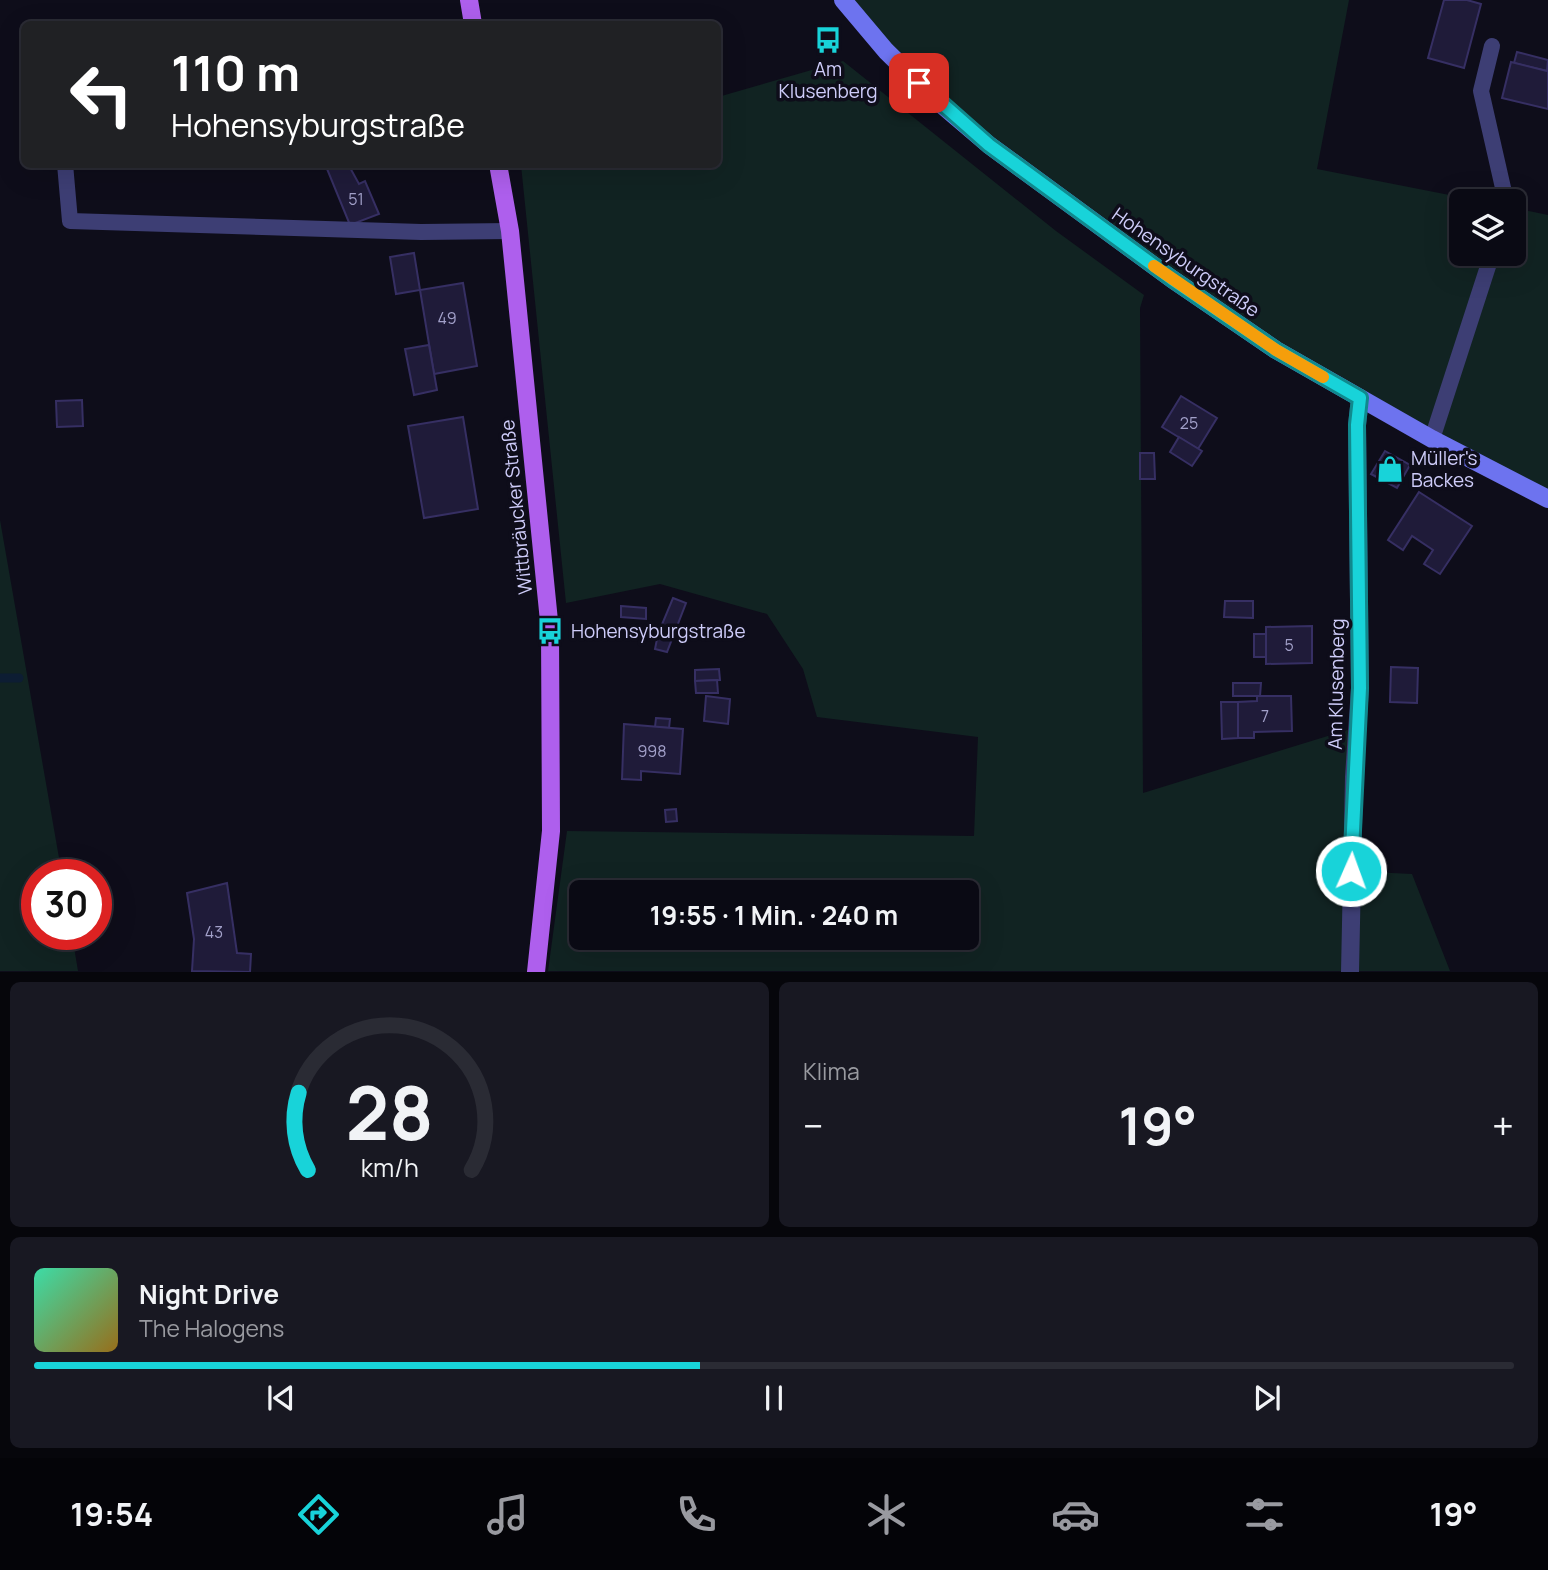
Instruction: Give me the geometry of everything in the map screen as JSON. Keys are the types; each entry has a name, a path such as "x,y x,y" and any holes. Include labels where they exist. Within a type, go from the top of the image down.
{"main road":[{"path":"469,0 472,21"},
{"name":"Hohensyburgstraße","path":"843,0 886,51 936,100 989,145 1195,295 1276,350 1432,439 1548,499"},
{"name":"Wittbräucker Straße","path":"499,168 510,231 550,631 551,831 536,971"}],"street":[{"name":"Am Klusenberg","path":"1350,971 1354,790 1360,688 1357,425 1360,398"}],"lane":[{"path":"1492,46 1481,91 1503,189"},
{"path":"65,168 70,221 421,232 510,231"},
{"path":"1432,439 1488,266"}],"shaded area":[{"path":"843,0 1349,0 1317,169 1449,195 1449,266 1526,266 1526,210 1548,215 1548,499 1360,398 989,145"},
{"path":"843,61 1056,231 1144,295 1140,308 1143,793 1357,727 1351,871 1412,874 1450,971 548,971 567,831 974,836 978,737 817,717 803,669 767,614 660,584 566,603 521,168 721,168 721,96"},
{"path":"0,520 59,859 21,859 21,950 74,950 78,971 0,971"}],"building":[{"path":"1444,0 1467,0 1481,4 1464,68 1428,58"},
{"path":"1517,52 1548,60 1547,71 1514,63"},
{"path":"1511,62 1547,71 1548,68 1548,109 1502,98"},
{"path":"327,168 350,168 359,184 365,181 379,214 350,225"},
{"path":"414,253 420,290 396,294 390,257"},
{"path":"463,283 477,366 434,374 420,290"},
{"path":"429,345 437,390 414,395 405,349"},
{"path":"1181,396 1217,418 1198,449 1162,427"},
{"path":"82,400 83,426 57,427 56,401"},
{"path":"463,417 478,509 424,518 408,426"},
{"path":"1179,437 1202,451 1192,466 1170,452"},
{"path":"1385,451 1410,465 1397,488 1371,474"},
{"path":"1140,453 1154,453 1155,479 1140,479"},
{"path":"1419,492 1472,526 1440,574 1424,564 1433,550 1412,536 1403,550 1388,540"},
{"path":"673,598 686,603 667,652 655,649 658,634"},
{"path":"1225,601 1253,601 1253,618 1224,617"},
{"path":"621,606 646,608 646,619 621,617"},
{"path":"1312,626 1312,663 1266,664 1266,627"},
{"path":"1254,634 1266,634 1266,657 1254,657"},
{"path":"1391,667 1418,668 1417,703 1390,702"},
{"path":"719,669 720,680 695,681 695,670"},
{"path":"717,680 718,693 696,693 695,681"},
{"path":"1233,683 1261,683 1260,696 1233,696"},
{"path":"706,696 730,699 728,724 704,721"},
{"path":"1257,696 1291,696 1292,731 1254,732 1254,738 1238,738 1238,702 1257,701"},
{"path":"1221,702 1238,702 1238,738 1222,739"},
{"path":"656,718 670,719 669,728 655,727"},
{"path":"624,724 683,729 680,774 641,771 641,780 622,779"},
{"path":"676,809 677,821 666,822 665,810"},
{"path":"227,883 237,953 251,954 250,972 192,971 194,939 187,893"}],"waterway":[{"path":"0,678 19,678"}],"slow traffic":[{"path":"1154,266 1276,350 1323,377"}],"place":[{"name":"Am Klusenberg","path":"828,40"},
{"name":"Müller's Backes","path":"1390,469"},
{"name":"Hohensyburgstraße","path":"550,631"}],"route":[{"path":"919,83 989,145 1172,279 1276,350 1360,398 1357,425 1360,688 1351,871"}]}
